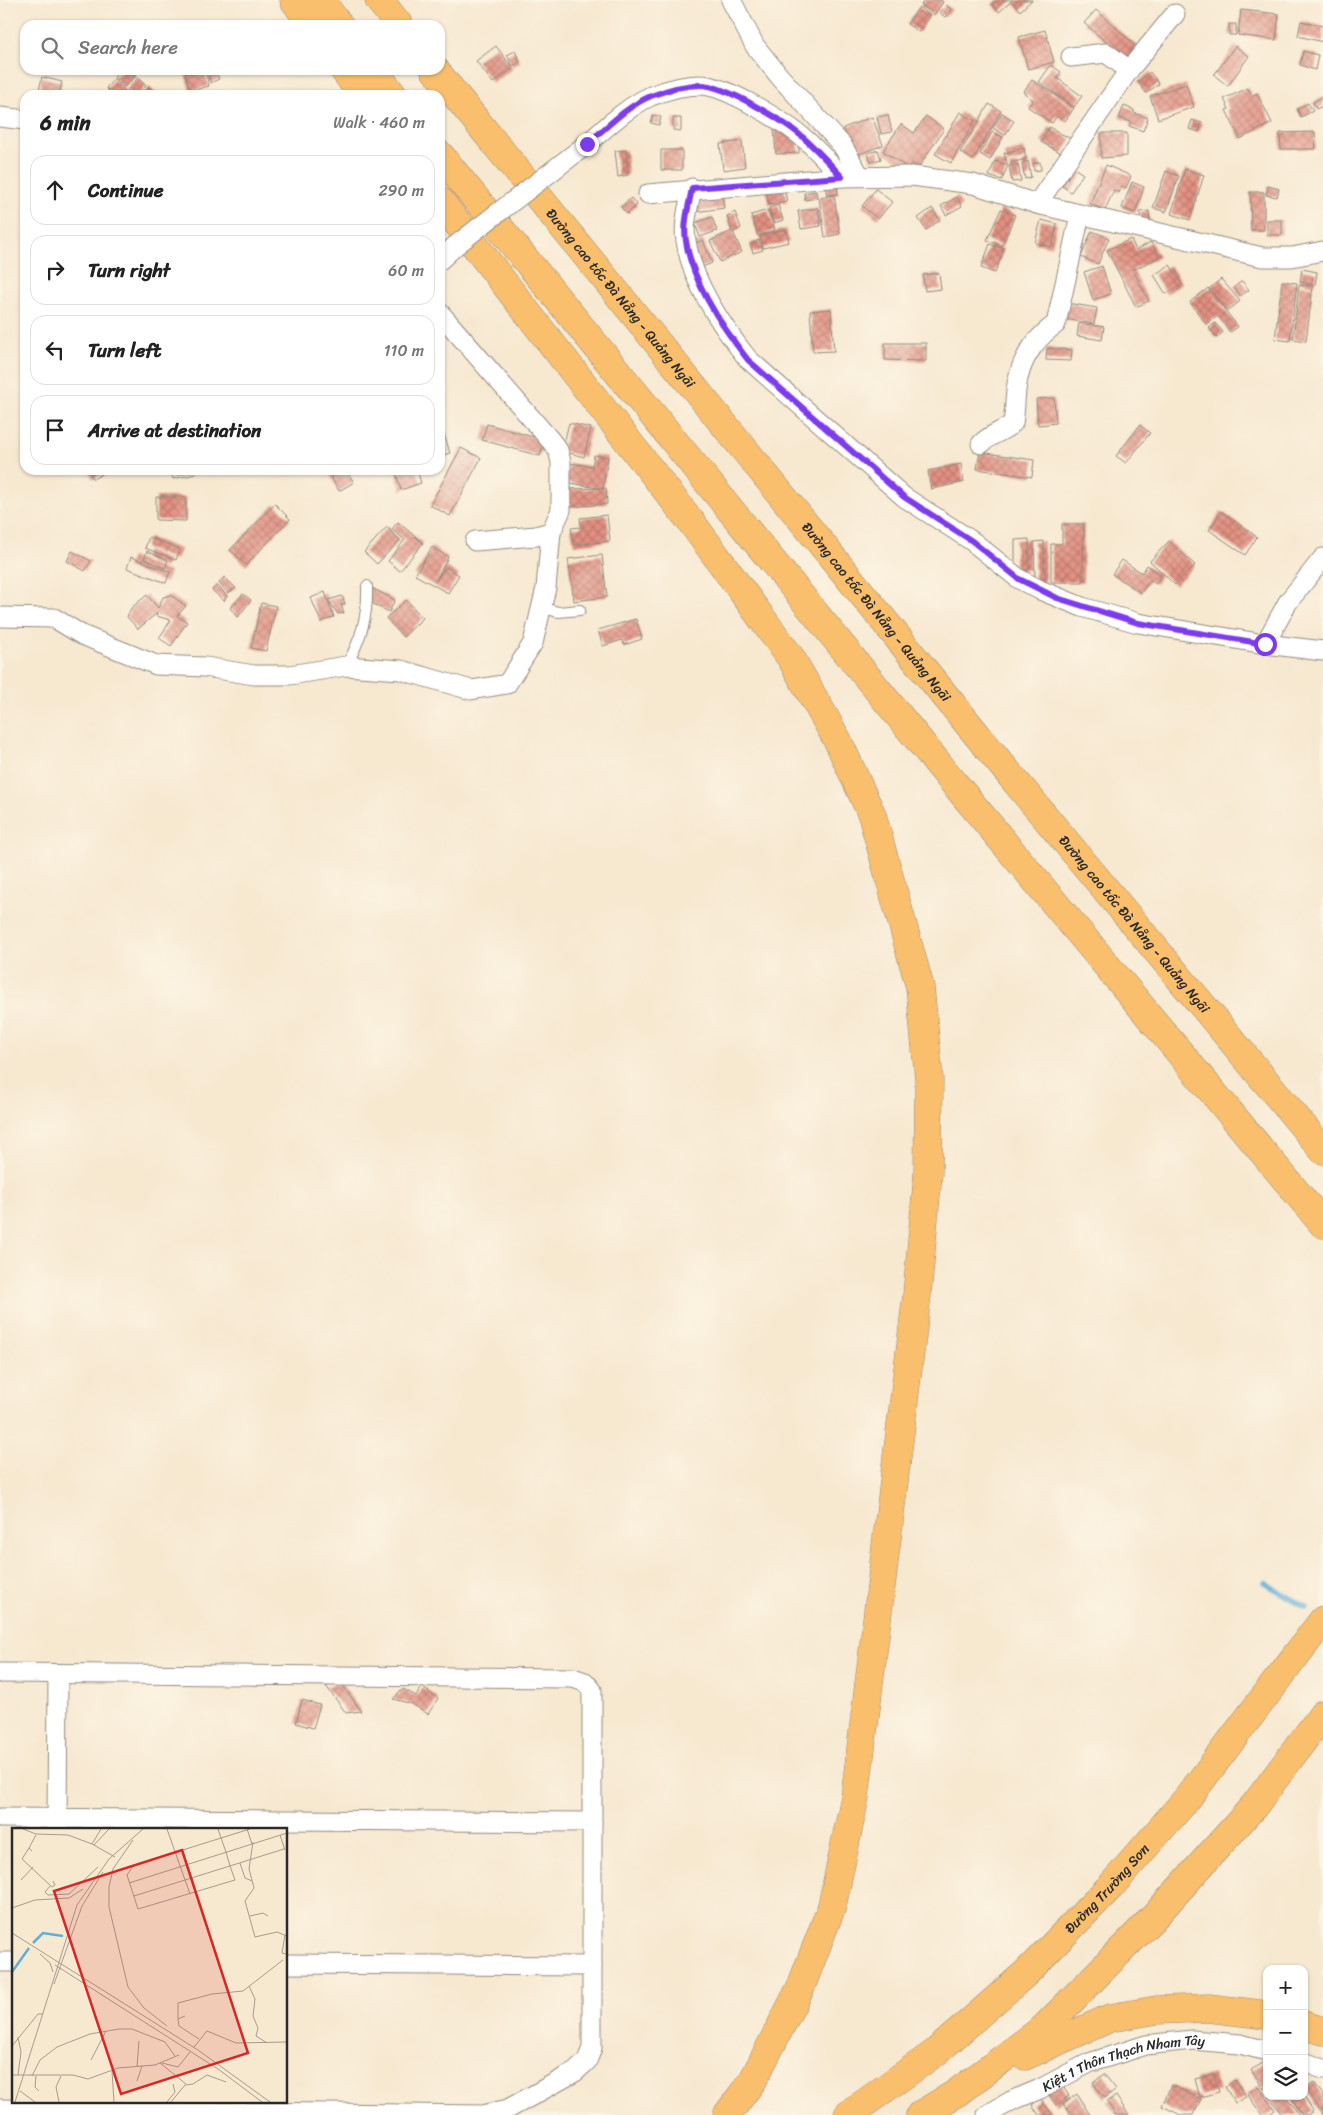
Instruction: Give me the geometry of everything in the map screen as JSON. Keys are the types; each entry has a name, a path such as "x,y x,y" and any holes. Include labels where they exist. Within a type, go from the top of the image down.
{"highway":[{"path":"294,0 308,20"},
{"path":"320,0 335,20"},
{"path":"379,0 395,20"},
{"path":"348,75 358,90"},
{"path":"378,75 389,90"},
{"name":"Đường cao tốc Đà Nẵng - Quảng Ngãi","path":"439,75 991,752 1323,1150"},
{"path":"445,162 949,777 1322,1222"},
{"path":"445,206 692,523 791,658 838,741 872,815 920,987 929,1079 928,1174 917,1295 855,1797 832,1906 800,1990 753,2080 727,2115"},
{"name":"Đường Trường Sơn","path":"848,2115 936,2052 1026,1973 1111,1886 1186,1800 1323,1620"},
{"path":"920,2115 955,2094 1051,2021 1155,1916 1241,1820 1323,1714"},
{"path":"925,2115 1033,2051 1110,2018 1157,2010 1209,2008 1263,2015"},
{"path":"1308,2026 1323,2031"}],"street":[{"path":"731,0 756,46 780,77 842,145 851,176"},
{"path":"1037,204 1129,70 1175,14"},
{"path":"1071,57 1106,53 1129,70"},
{"path":"445,255 587,144 628,109 651,96 679,88 702,85 727,92 753,104 806,140 851,176"},
{"path":"0,117 20,119"},
{"path":"648,194 692,188 851,176 912,176 973,184 1080,215 1262,257 1292,257 1323,251"},
{"path":"692,188 686,225 688,250 704,289 728,334 748,360 904,497 972,541 1019,579 1057,598 1138,623 1265,644 1323,651"},
{"path":"982,444 988,437 1004,430 1013,423 1018,376 1029,351 1046,331 1056,324 1080,215"},
{"path":"0,617 54,618 82,635 156,665 205,667 254,676 290,675 346,666 401,670 471,690 507,684 533,643 542,607 546,588 551,532 561,510 561,462 558,450 445,319"},
{"path":"475,540 536,536 551,532"},
{"path":"1265,644 1288,602 1323,558"},
{"path":"0,1673 573,1678 585,1682 592,1690 592,2048 587,2061 575,2072 508,2109 483,2115 0,2109"},
{"path":"57,1823 58,1674"},
{"path":"0,1818 57,1823 592,1822"},
{"path":"288,1964 592,1966"},
{"name":"Kiệt 1 Thôn Thạch Nham Tây","path":"987,2115 1011,2101 1040,2089 1089,2063 1146,2045 1192,2040 1240,2044 1263,2050"},
{"path":"1308,2063 1323,2069"}],"lane":[{"path":"346,666 362,633 368,603 367,586"},
{"path":"542,607 558,612 580,610"}],"building":[{"path":"925,0 941,0 943,2 934,15 921,5"},
{"path":"997,0 1013,0 999,12 992,4"},
{"path":"1019,0 1032,0 1020,11 1014,4"},
{"path":"946,5 952,10 945,17 939,12"},
{"path":"919,7 930,15 919,32 907,24"},
{"path":"1096,10 1140,49 1129,62 1084,23"},
{"path":"1241,10 1279,14 1276,40 1238,35"},
{"path":"1301,21 1323,26 1323,42 1298,36"},
{"path":"1229,24 1236,24 1236,35 1229,35"},
{"path":"1045,30 1054,62 1028,69 1019,37"},
{"path":"496,46 513,68 493,83 476,61"},
{"path":"1235,46 1249,56 1228,86 1214,75"},
{"path":"515,51 520,62 513,66 507,55"},
{"path":"1303,51 1318,55 1315,70 1300,65"},
{"path":"1051,65 1061,72 1057,78 1082,96 1074,107 1039,82"},
{"path":"1150,72 1159,84 1146,93 1138,82"},
{"path":"116,75 136,76 124,87 114,77"},
{"path":"185,75 206,75 209,86 190,90"},
{"path":"217,75 219,79 211,83 208,76"},
{"path":"42,77 62,82 60,90 39,90"},
{"path":"138,78 146,86 142,90 127,90"},
{"path":"114,79 124,90 108,90 106,88"},
{"path":"1032,80 1074,108 1065,121 1057,116 1052,123 1028,107 1033,100 1023,92"},
{"path":"1186,84 1194,107 1158,119 1150,96"},
{"path":"1248,88 1252,96 1257,93 1272,123 1240,139 1226,110 1229,109 1224,99"},
{"path":"1323,97 1323,106 1316,109 1313,102"},
{"path":"1308,103 1313,111 1301,117 1297,109"},
{"path":"989,104 1001,111 973,160 960,152"},
{"path":"1124,106 1134,110 1134,113 1148,118 1143,131 1129,126 1131,122 1119,118"},
{"path":"960,112 975,121 951,163 935,154"},
{"path":"1002,113 1014,121 1005,135 993,128"},
{"path":"653,115 661,117 659,125 651,123"},
{"path":"888,115 892,132 881,134 877,117"},
{"path":"926,116 944,129 918,168 911,163 908,168 883,151 901,124 914,133"},
{"path":"872,117 883,145 854,156 843,128"},
{"path":"673,118 681,118 681,131 673,130"},
{"path":"1192,120 1202,123 1199,132 1189,129"},
{"path":"798,125 799,153 776,154 774,127"},
{"path":"1049,127 1071,139 1063,154 1041,142"},
{"path":"992,132 1003,137 990,160 980,154"},
{"path":"1315,132 1316,149 1281,149 1280,133"},
{"path":"1101,133 1127,133 1127,156 1101,158"},
{"path":"742,141 745,167 723,170 720,144"},
{"path":"1024,148 1026,159 1007,164 1004,153"},
{"path":"626,150 628,175 618,177 615,151"},
{"path":"661,150 682,150 682,170 661,170"},
{"path":"878,150 881,159 871,162 868,153"},
{"path":"995,161 1008,165 1002,180 989,176"},
{"path":"1028,161 1031,177 1025,179 1022,163"},
{"path":"1040,162 1041,170 1034,171 1033,163"},
{"path":"1018,164 1021,181 1012,182 1009,166"},
{"path":"1106,165 1131,176 1126,188 1122,186 1119,193 1114,190 1105,210 1090,204"},
{"path":"1074,168 1083,174 1071,192 1062,186"},
{"path":"1185,169 1204,175 1190,220 1171,214"},
{"path":"1166,171 1179,176 1166,212 1153,208"},
{"path":"1132,182 1144,187 1135,213 1122,208"},
{"path":"837,184 838,194 827,195 825,186"},
{"path":"1268,186 1279,189 1277,197 1266,195"},
{"path":"784,187 787,202 769,205 766,190"},
{"path":"876,189 892,202 878,219 862,206"},
{"path":"816,191 817,198 805,200 804,193"},
{"path":"1250,192 1264,192 1264,230 1251,230"},
{"path":"722,193 724,208 695,212 692,197"},
{"path":"834,195 840,234 825,237 819,198"},
{"path":"957,197 962,206 946,215 941,206"},
{"path":"631,198 637,205 627,214 621,207"},
{"path":"778,205 783,220 774,223 769,208"},
{"path":"818,208 821,226 801,229 798,211"},
{"path":"932,208 940,220 926,230 918,218"},
{"path":"1001,209 1015,215 1002,246 987,240"},
{"path":"768,210 775,230 758,236 751,215"},
{"path":"1149,211 1150,224 1141,225 1140,212"},
{"path":"735,212 741,228 733,232 742,252 720,262 710,241 732,231 727,216"},
{"path":"712,217 717,231 700,237 695,223"},
{"path":"1041,220 1057,224 1052,247 1035,243"},
{"path":"1267,220 1282,220 1282,235 1267,235"},
{"path":"786,229 789,242 763,248 760,236"},
{"path":"1092,231 1109,238 1098,264 1081,257"},
{"path":"1131,239 1136,250 1151,242 1159,257 1133,270 1149,301 1136,307 1107,250"},
{"path":"703,240 712,263 700,268 691,245"},
{"path":"759,240 763,250 753,253 750,244"},
{"path":"990,244 1004,249 995,273 981,268"},
{"path":"1170,265 1182,284 1166,294 1154,275"},
{"path":"1102,266 1111,294 1093,300 1084,272"},
{"path":"1302,269 1317,272 1315,285 1300,282"},
{"path":"939,273 941,289 925,291 923,275"},
{"path":"1221,279 1240,301 1228,311 1209,289"},
{"path":"1242,281 1249,290 1240,296 1234,287"},
{"path":"1282,281 1297,283 1290,341 1275,339"},
{"path":"1299,285 1313,286 1306,341 1293,339"},
{"path":"1208,288 1238,327 1230,332 1218,316 1206,324 1190,302"},
{"path":"1067,303 1097,308 1094,324 1064,319"},
{"path":"831,309 834,351 813,352 810,311"},
{"path":"1079,323 1104,327 1102,340 1077,336"},
{"path":"1215,323 1223,332 1217,338 1209,328"},
{"path":"885,343 926,343 926,361 885,360"},
{"path":"1047,348 1072,350 1071,361 1046,360"},
{"path":"1054,398 1056,423 1038,425 1036,399"},
{"path":"569,423 591,428 584,457 562,451"},
{"path":"487,424 544,440 540,456 482,440"},
{"path":"1140,425 1150,433 1126,463 1116,456"},
{"path":"445,437 450,453 445,454"},
{"path":"461,448 481,458 450,516 430,505"},
{"path":"980,452 1034,460 1032,477 977,469"},
{"path":"594,455 608,457 603,489 566,482 569,463 592,466"},
{"path":"961,464 964,482 931,489 928,471"},
{"path":"91,475 100,475 93,479"},
{"path":"172,475 191,475 173,479"},
{"path":"349,475 354,482 339,491 330,476"},
{"path":"397,475 419,475 421,483 401,490"},
{"path":"606,488 607,504 570,507 568,489"},
{"path":"156,497 186,497 186,521 156,520"},
{"path":"275,504 290,519 246,565 230,550"},
{"path":"1221,511 1257,537 1245,555 1209,530"},
{"path":"607,515 610,541 574,545 571,528 581,527 580,518"},
{"path":"398,522 423,543 400,571 388,561 405,540 392,529"},
{"path":"1062,524 1084,524 1083,582 1051,582 1051,544 1062,544"},
{"path":"387,527 400,540 377,564 364,552"},
{"path":"149,537 180,549 176,560 145,548"},
{"path":"1029,539 1029,569 1015,573 1015,540"},
{"path":"1044,541 1045,582 1035,582 1034,542"},
{"path":"1169,541 1195,565 1175,585 1150,561"},
{"path":"432,547 448,557 436,581 446,567 459,575 448,593 415,575"},
{"path":"72,551 91,561 85,571 67,561"},
{"path":"147,551 168,560 165,568 144,559"},
{"path":"602,555 607,597 574,601 568,559"},
{"path":"131,557 170,572 166,583 127,568"},
{"path":"1122,560 1142,573 1147,565 1161,575 1156,584 1150,580 1141,593 1112,574"},
{"path":"224,577 236,588 228,593 219,583"},
{"path":"217,585 227,596 224,601 212,590"},
{"path":"368,586 395,600 389,612 362,598"},
{"path":"325,592 334,617 321,622 311,598"},
{"path":"243,594 251,600 238,617 230,608"},
{"path":"147,595 158,608 163,597 171,595 186,606 177,616 187,622 171,646 159,638 171,620 156,616 157,613 138,629 127,617 131,608"},
{"path":"342,596 345,604 341,605 344,613 338,614 328,600"},
{"path":"406,600 423,618 403,637 386,618"},
{"path":"261,603 276,606 266,651 251,648"},
{"path":"636,619 642,639 624,645 622,640 603,646 598,630"},
{"path":"342,1684 361,1711 346,1713 326,1686"},
{"path":"422,1687 438,1698 428,1714 412,1704 393,1699 403,1689 416,1696"},
{"path":"302,1700 320,1705 313,1728 296,1723"},
{"path":"1263,2063 1263,2088 1251,2070"},
{"path":"1104,2074 1116,2089 1105,2098 1093,2083"},
{"path":"1214,2074 1219,2092 1200,2097 1195,2079"},
{"path":"1059,2080 1069,2096 1056,2105 1045,2089"},
{"path":"1235,2080 1246,2097 1235,2103 1225,2087"},
{"path":"1314,2082 1323,2095 1323,2115 1308,2093 1308,2087"},
{"path":"1171,2085 1201,2099 1193,2115 1181,2115 1162,2106"},
{"path":"1258,2086 1263,2093 1263,2100 1268,2100 1275,2110 1268,2115 1262,2115 1247,2094"},
{"path":"1077,2094 1090,2115 1071,2115 1063,2103"},
{"path":"1116,2096 1129,2115 1116,2115 1107,2102"},
{"path":"1040,2098 1053,2115 1039,2115 1032,2105"},
{"path":"1272,2100 1289,2100 1299,2115 1282,2115"},
{"path":"1293,2100 1306,2100 1313,2111 1307,2115 1302,2115"}],"waterway":[{"path":"1265,1583 1306,1607"}],"route":[{"path":"587,144 628,109 651,96 679,88 702,85 727,92 753,104 806,140 842,177 692,188 686,225 686,241 690,258 716,314 728,334 748,360 904,497 972,541 1019,579 1057,598 1138,623 1265,644"}]}
